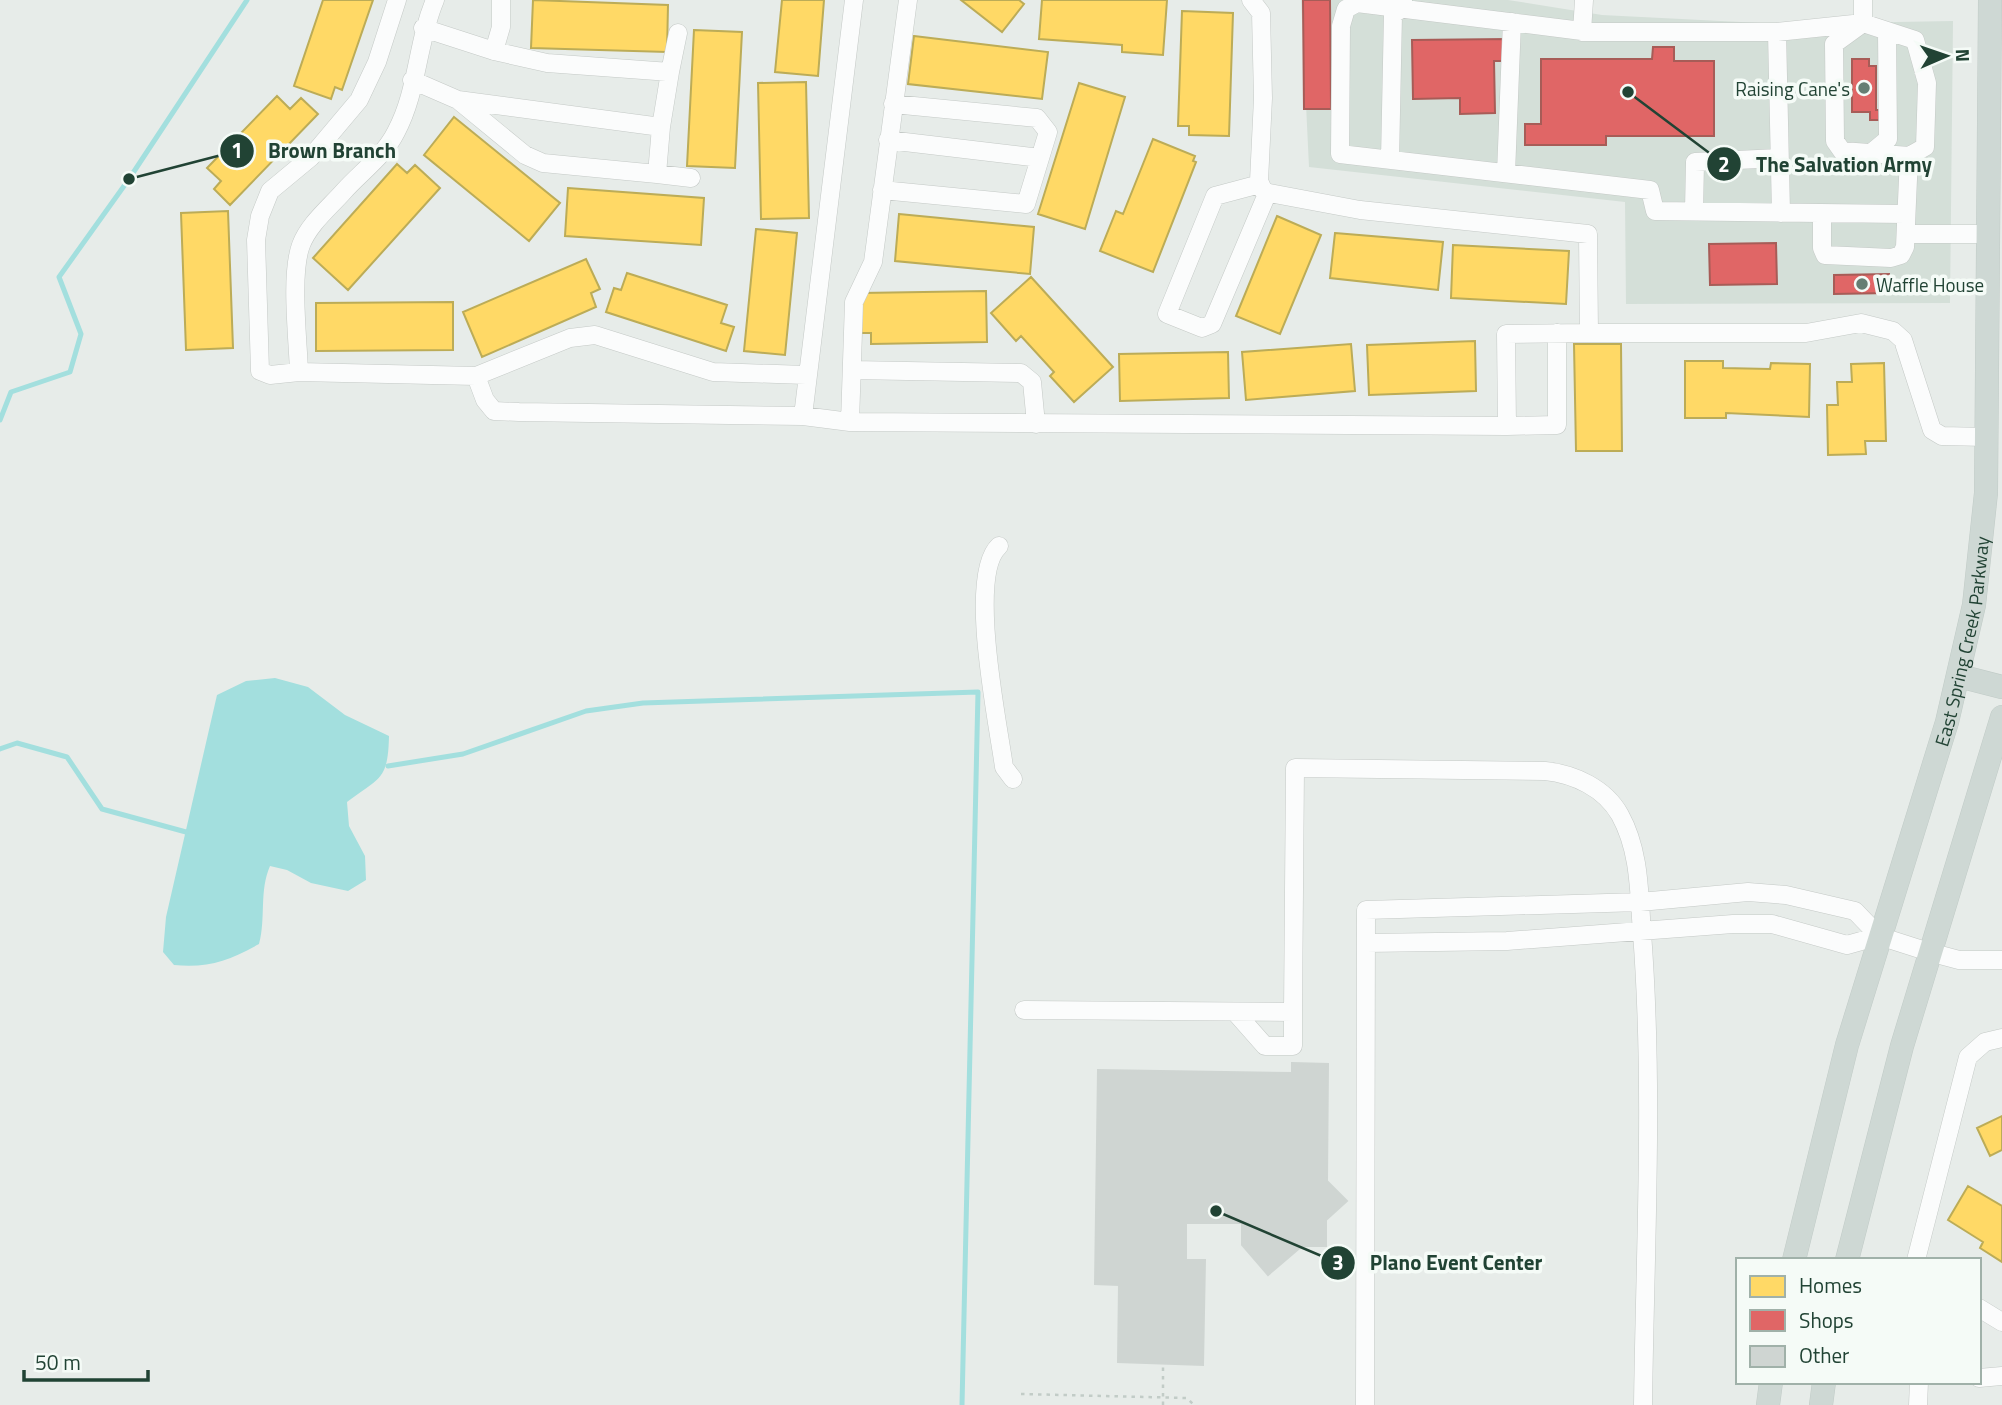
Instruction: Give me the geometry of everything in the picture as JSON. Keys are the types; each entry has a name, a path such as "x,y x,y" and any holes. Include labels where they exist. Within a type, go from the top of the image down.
{"main road":[{"name":"East Spring Creek Parkway","path":"1794,1258 1847,1045 1969,636 1982,550 1986,437 1990,0"},
{"path":"1987,345 2002,373"},
{"path":"1959,676 2002,687"},
{"path":"1848,1258 1929,952 2002,717"},
{"path":"1768,1405 1771,1384"},
{"path":"1821,1405 1824,1384"}],"street":[{"path":"397,0 377,62 359,100 311,157 270,191 260,216 256,240 260,371 270,375 299,372 476,376 570,338 595,335 713,372 806,375"},
{"path":"299,372 297,271 300,246 309,229 371,166 396,133 421,52 423,28 435,0"},
{"path":"495,51 501,27 501,0"},
{"path":"803,416 854,0"},
{"path":"850,422 854,302 873,262 908,0"},
{"path":"1251,0 1261,13 1264,189 1212,324 1202,328 1167,314 1216,196 1264,189 1360,210 1588,234 1589,333"},
{"path":"1582,31 1584,0"},
{"path":"1863,0 1863,23"},
{"path":"1863,23 1835,44 1835,141 1842,151 1909,156 1925,147 1924,71 1915,40 1863,23 1777,32 1582,31 1402,4 1357,3 1346,9 1341,26 1340,154 1650,190 1655,211 1905,214"},
{"path":"1390,160 1391,37 1393,14 1402,4"},
{"path":"1506,173 1512,22"},
{"path":"423,28 495,51 547,63 670,72"},
{"path":"1777,32 1780,213"},
{"path":"1870,154 1888,139 1888,32"},
{"path":"657,174 661,127 678,33"},
{"path":"412,80 458,100 525,155 543,163 691,178"},
{"path":"458,100 661,127"},
{"path":"882,190 1026,204 1048,132 1037,118 893,104"},
{"path":"888,140 1040,158"},
{"path":"1822,214 1822,248 1825,255 1891,258 1900,255 1906,234 1909,156"},
{"path":"1693,211 1695,162 1779,158"},
{"path":"1906,234 1988,234"},
{"path":"1507,426 1506,334 1806,333 1861,323 1893,331 1903,340 1932,430 1942,436 1986,437"},
{"path":"476,376 485,400 494,411 803,416 850,422 1557,425 1556,333"},
{"path":"852,370 1021,373 1032,382 1037,424"},
{"path":"999,546 993,552 987,568 984,626 1004,767 1013,779"},
{"path":"1235,1012 1265,1046 1293,1046 1295,768 1545,771 1575,777 1599,791 1619,812 1631,837 1640,902 1647,998 1643,1405"},
{"path":"1365,1405 1366,910 1640,902 1748,892 1786,895 1855,911 1880,936 1929,952 1959,960 2002,960"},
{"path":"1366,943 1507,941 1722,924 1772,924 1847,944 1880,936"},
{"path":"1024,1010 1293,1012"},
{"path":"1917,1258 1968,1057 1985,1042 2002,1038"},
{"path":"1981,1309 2002,1322"},
{"path":"1981,1378 2002,1376"},
{"path":"1918,1405 1919,1384"}],"path":[{"path":"1163,1364 1163,1405"},
{"path":"1021,1394 1187,1398 1194,1405"}],"shaded area":[{"path":"1301,0 1508,0 1602,15 1781,24 1953,21 1950,303 1626,304 1625,202 1309,167"}],"water":[{"path":"275,678 308,687 345,715 389,736 384,770 375,782 347,802 349,826 365,856 366,880 348,891 311,883 287,870 270,866 265,885 259,944 218,962 174,965 163,952 166,917 217,695 246,681"}],"building: Homes":[{"path":"323,0 373,0 342,90 335,87 331,99 294,86"},
{"path":"533,0 668,5 667,52 531,48"},
{"path":"782,0 824,0 818,76 775,72"},
{"path":"961,0 1019,0 1024,4 1002,32"},
{"path":"1042,0 1167,0 1163,55 1122,52 1122,45 1039,39"},
{"path":"1182,11 1233,13 1229,136 1189,135 1189,126 1178,126"},
{"path":"694,30 742,32 735,168 687,166"},
{"path":"914,36 1048,52 1042,99 908,84"},
{"path":"806,82 809,218 761,219 758,83"},
{"path":"1079,83 1125,97 1085,229 1038,214"},
{"path":"277,96 290,109 301,98 318,114 230,205 214,189 221,181 207,168"},
{"path":"454,117 560,203 529,241 424,155"},
{"path":"1153,139 1195,156 1193,161 1196,162 1153,272 1100,251 1116,211 1123,214"},
{"path":"397,164 407,173 415,165 440,188 348,290 313,258"},
{"path":"568,188 704,198 701,245 565,236"},
{"path":"228,211 233,348 186,350 181,213"},
{"path":"899,214 1034,227 1030,274 895,261"},
{"path":"1277,216 1321,235 1280,334 1236,316"},
{"path":"756,229 797,233 785,355 744,351"},
{"path":"1335,233 1443,242 1438,290 1330,278"},
{"path":"1453,245 1569,251 1566,304 1451,298"},
{"path":"586,259 600,289 591,293 596,307 482,357 463,312"},
{"path":"627,273 727,305 721,323 734,327 726,351 606,312 614,288 621,290"},
{"path":"1031,277 1113,367 1074,402 1050,376 1054,372 1021,336 1016,341 991,313"},
{"path":"986,291 987,342 871,344 871,333 861,333 861,293"},
{"path":"453,302 453,350 316,351 316,303"},
{"path":"1475,341 1476,391 1369,395 1367,345"},
{"path":"1351,344 1355,391 1246,400 1242,352"},
{"path":"1574,344 1621,344 1622,451 1576,451"},
{"path":"1228,352 1229,398 1120,401 1119,354"},
{"path":"1685,361 1723,361 1723,368 1770,369 1771,363 1810,364 1809,417 1726,413 1726,418 1685,418"},
{"path":"1884,363 1886,441 1865,441 1866,454 1828,455 1827,405 1838,405 1837,382 1852,382 1851,364"},
{"path":"2002,1116 2002,1150 1990,1156 1977,1128"},
{"path":"1968,1186 2002,1206 2002,1262 1980,1248 1983,1242 1948,1220"}],"building: Shops":[{"path":"1303,0 1330,0 1331,109 1304,109"},
{"path":"1507,39 1507,61 1494,61 1495,113 1460,114 1460,98 1413,99 1412,40"},
{"path":"1653,47 1674,47 1674,61 1714,61 1714,136 1606,136 1606,145 1525,145 1525,124 1541,124 1541,59 1652,59"},
{"name":"Raising Cane's","path":"1852,59 1869,59 1869,66 1876,66 1876,110 1879,110 1879,120 1870,120 1870,112 1852,112"},
{"path":"1776,243 1777,284 1710,285 1709,244"},
{"name":"Waffle House","path":"1889,274 1889,293 1834,294 1834,275"}],"building: Other":[{"path":"1292,1063 1328,1064 1327,1181 1347,1201 1326,1220 1326,1246 1302,1246 1268,1275 1242,1245 1242,1223 1186,1223 1186,1260 1205,1260 1203,1365 1118,1362 1119,1285 1095,1284 1098,1070 1292,1073"}],"waterway":[{"path":"0,420 11,392 70,372 81,334 59,277 129,179 247,0"},
{"path":"388,766 463,754 586,711 643,703 978,692 962,1405"},
{"path":"0,749 17,743 67,757 102,809 186,832"}],"place":[{"name":"Raising Cane's","path":"1864,88"},
{"name":"The Salvation Army","path":"1628,92"},
{"name":"Brown Branch","path":"129,179"},
{"name":"Waffle House","path":"1862,284"},
{"name":"Plano Event Center","path":"1216,1211"}]}
